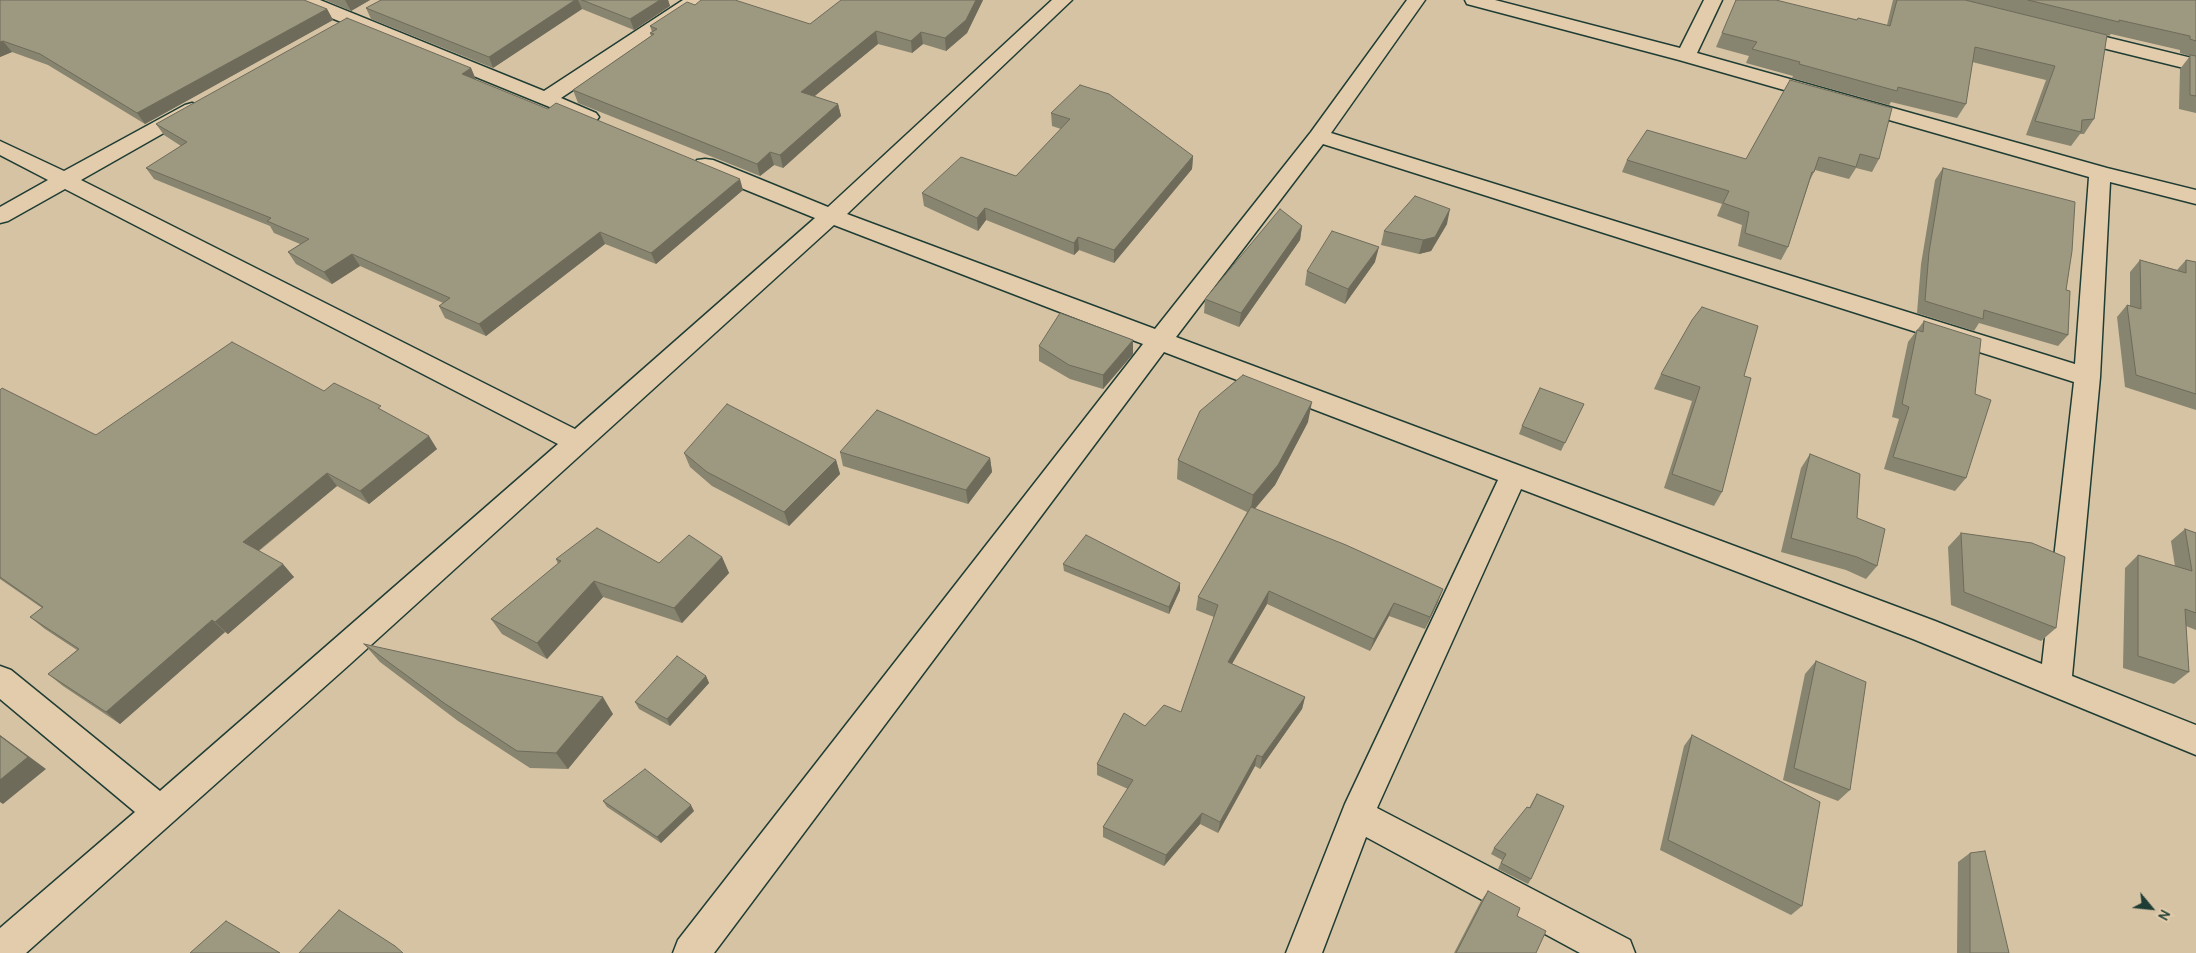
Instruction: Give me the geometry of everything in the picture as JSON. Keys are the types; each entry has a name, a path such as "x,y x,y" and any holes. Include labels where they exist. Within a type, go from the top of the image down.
{"street":[{"path":"304,0 362,14 546,99 610,126"},
{"path":"546,99 695,0"},
{"path":"0,952 345,649 831,216 1063,0"},
{"path":"691,953 1318,136 1416,0"},
{"path":"1474,0 1686,56 2100,173 2196,197"},
{"path":"1686,56 1713,0"},
{"path":"328,33 362,14"},
{"path":"2055,30 2196,65"},
{"path":"0,216 209,100"},
{"path":"1318,136 2087,377"},
{"path":"0,147 577,442"},
{"path":"684,156 831,216 1924,630 2196,740"},
{"path":"2056,683 2087,377 2100,173"},
{"path":"1304,953 1356,815 1514,475"},
{"path":"0,680 159,811"},
{"path":"1356,815 1617,953"}],"building":[{"path":"0,0 304,0 327,9 137,113 40,54 3,41 0,42"},
{"path":"381,0 575,0 489,57 366,8"},
{"path":"582,0 660,0 630,19"},
{"path":"701,0 735,0 810,24 841,0 976,0 966,20 945,38 921,32 911,41 876,31 801,92 838,104 780,155 770,152 757,164 573,90 654,34 650,33 657,29 650,26 687,2 695,5"},
{"path":"1736,0 1776,0 1890,26 1897,0 1965,0 2107,35 2094,119 2082,120 2081,132 2035,121 2055,66 1975,47 1966,104 1898,87 1897,91 1752,49 1757,42 1722,33"},
{"path":"2028,0 2196,0 2196,41 2190,39 2190,36 2119,20 2119,22"},
{"path":"347,18 471,68 462,74 548,109 556,103 740,179 651,253 600,232 479,324 439,306 450,298 352,254 324,272 288,252 309,239 267,221 271,218 146,168 187,142 156,124"},
{"path":"2190,55 2196,56 2196,96 2190,95"},
{"path":"1790,80 1892,108 1879,159 1860,154 1856,167 1819,157 1814,172 1812,172 1788,247 1745,233 1749,212 1723,203 1729,191 1627,160 1647,130 1746,159"},
{"path":"1080,85 1109,94 1193,156 1114,250 1078,237 1074,243 985,208 977,218 922,193 961,157 1016,176 1070,119 1051,113"},
{"path":"1943,168 2075,202 2072,251 2066,290 2070,291 2068,335 1984,310 1983,319 1925,301 1929,252"},
{"path":"1415,196 1450,209 1435,237 1423,240 1384,231"},
{"path":"1280,209 1302,226 1241,313 1205,299"},
{"path":"1332,231 1379,247 1348,289 1307,271"},
{"path":"2140,260 2186,273 2186,260 2196,262 2196,394 2136,375 2127,305 2141,309"},
{"path":"1702,307 1758,326 1744,376 1751,378 1722,492 1672,474 1700,387 1661,374 1692,320"},
{"path":"1060,313 1133,340 1103,375 1069,365 1039,346"},
{"path":"1924,321 1981,339 1975,394 1991,400 1966,478 1893,457 1909,407 1902,404 1917,330 1923,332"},
{"path":"232,342 324,391 334,383 381,406 378,408 429,436 360,491 327,473 243,542 283,564 215,622 212,620 106,712 48,674 79,649 30,617 43,607 0,577 0,390 2,388 96,435"},
{"path":"1243,375 1312,402 1278,465 1253,495 1178,460 1200,411"},
{"path":"1540,388 1584,404 1565,443 1522,426"},
{"path":"727,404 836,460 784,512 707,472 684,453"},
{"path":"877,410 990,458 966,490 840,452"},
{"path":"1810,454 1860,474 1857,518 1885,529 1877,566 1857,557 1791,538"},
{"path":"1251,507 1346,545 1443,589 1430,617 1394,603 1374,639 1269,591 1228,662 1305,697 1262,757 1257,755 1220,822 1202,813 1166,855 1103,827 1133,780 1097,764 1124,713 1145,726 1164,705 1181,712 1218,605 1198,597"},
{"path":"597,528 659,563 689,535 722,557 674,608 594,581 537,643 491,619 561,561 556,559"},
{"path":"2185,529 2196,533 2196,613 2185,609 2189,672 2138,656 2138,555 2192,571"},
{"path":"1961,533 2032,543 2065,557 2056,628 1964,592"},
{"path":"1086,535 1180,583 1169,607 1063,564"},
{"path":"364,644 603,697 556,753 517,751 444,703"},
{"path":"677,656 706,676 667,719 635,702"},
{"path":"1816,661 1866,682 1850,790 1794,768"},
{"path":"1692,735 1820,802 1802,906 1668,840"},
{"path":"0,736 28,757 0,780"},
{"path":"645,769 691,805 657,837 603,801"},
{"path":"1537,794 1564,806 1531,879 1501,863 1506,854 1494,848 1527,807 1530,808"},
{"path":"1985,851 2009,953 1970,953 1970,853"},
{"path":"1488,891 1520,908 1517,916 1546,931 1536,953 1456,953"},
{"path":"339,910 395,946 403,953 299,953"},
{"path":"226,921 280,953 190,953"}]}
